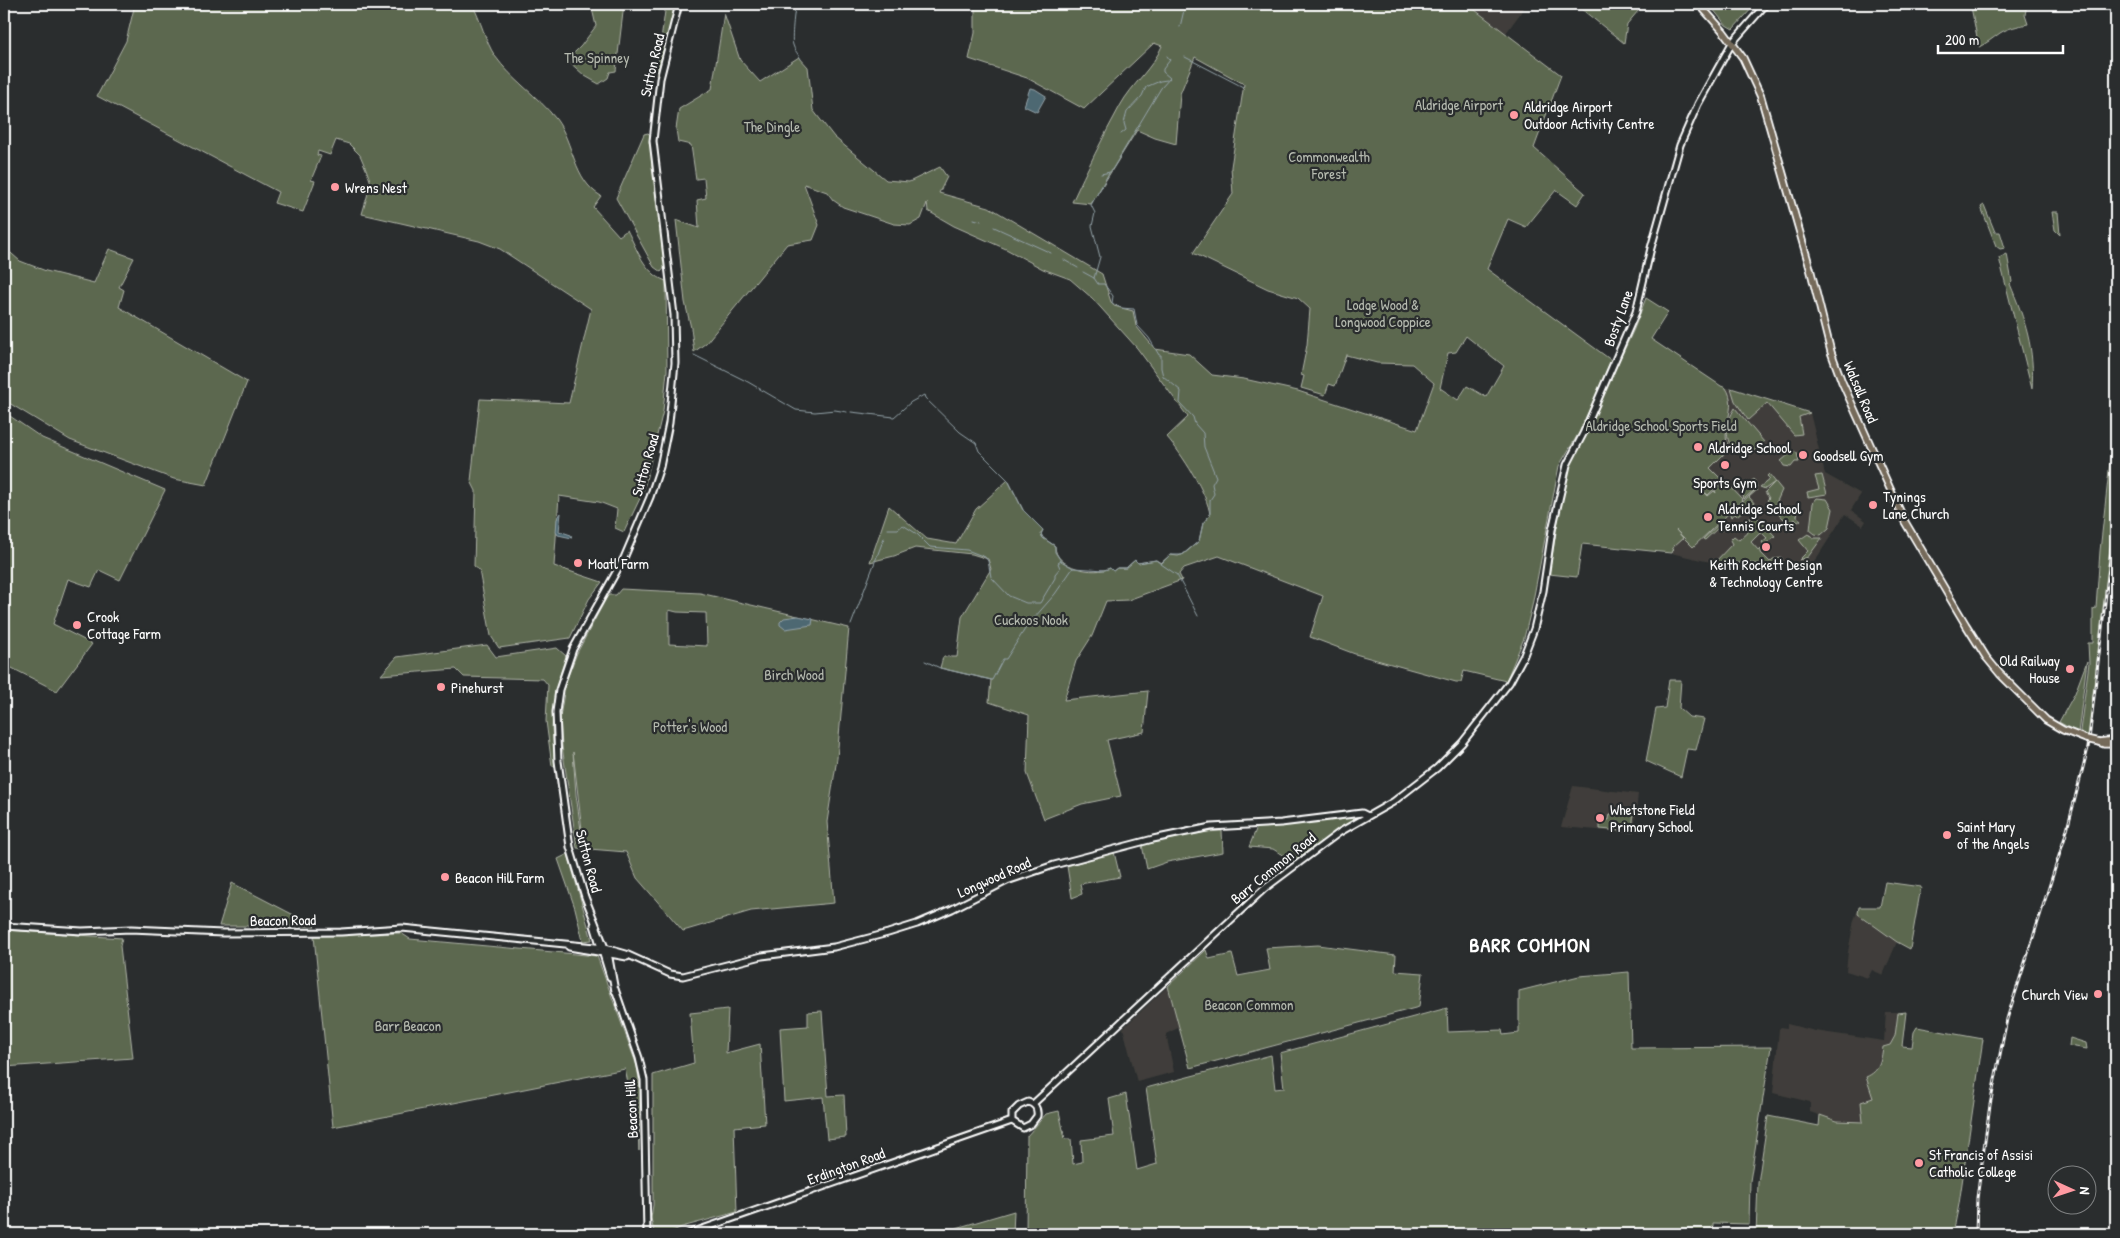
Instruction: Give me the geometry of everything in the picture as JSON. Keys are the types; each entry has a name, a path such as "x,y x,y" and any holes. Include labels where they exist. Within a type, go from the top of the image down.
{"main road":[{"name":"Sutton Road","path":"604,950 570,847 558,761 556,712 559,690 573,649 624,558 650,497 660,466 669,423 675,363 674,315 653,141 660,79 678,4"},
{"name":"Walsall Road","path":"1699,4 1732,43 1745,63 1761,98 1839,373 1905,522 1966,625 1986,657 2000,674 2046,720 2063,730 2099,742"},
{"name":"Bosty Lane","path":"1524,655 1536,622 1554,522 1567,465 1583,434 1636,312 1680,145 1698,104 1732,43 1766,4"},
{"name":"Barr Common Road","path":"1033,1104 1264,889 1340,832 1366,815 1392,802 1437,768 1501,694 1524,655"},
{"path":"2099,742 2116,740"},
{"path":"2099,742 2116,744"},
{"name":"Longwood Road","path":"604,950 638,959 670,974 683,976 762,956 834,947 917,924 1007,881 1054,865 1153,839 1226,825 1281,823 1362,813 1366,815"},
{"name":"Beacon Road","path":"4,926 82,932 131,930 240,934 342,932 402,928 604,950"},
{"name":"Beacon Hill","path":"604,950 615,991 639,1058 644,1080 647,1233"},
{"path":"1028,1102 1033,1104 1037,1108 1037,1116 1031,1124 1023,1128 1012,1121 1012,1114 1019,1106 1028,1102"},
{"name":"Erdington Road","path":"688,1234 1012,1121"}],"shaded area":[{"path":"1467,4 1527,4 1506,33"},
{"name":"Aldridge School","path":"1646,298 1668,312 1651,339 1721,386 1810,413 1825,474 1861,494 1851,510 1866,521 1863,526 1845,514 1811,567 1787,563 1783,565 1738,564 1705,561 1671,553 1582,544 1577,577 1549,574 1570,466 1634,329"},
{"name":"Whetstone Field Primary School","path":"1573,786 1638,794 1634,833 1561,827"},
{"path":"1885,882 1921,887 1910,949 1897,942 1883,975 1872,970 1868,978 1846,971 1848,952 1854,920 1859,907 1880,907"},
{"path":"1168,986 1180,1027 1166,1034 1174,1072 1137,1082 1123,1028"},
{"name":"St Francis of Assisi Catholic College","path":"1886,1012 1906,1012 1902,1046 1912,1047 1914,1032 1917,1027 1983,1039 1953,1234 1874,1123 1837,1121 1810,1112 1810,1102 1773,1093 1779,1029 1781,1027 1787,1028 1787,1024 1815,1031 1884,1041"}],"green space":[{"path":"135,4 472,4 488,44 495,56 509,73 556,119 567,139 579,171 592,189 601,196 593,207 619,236 627,230 647,266 658,277 666,281 667,371 663,411 643,492 624,532 615,528 617,509 599,502 559,496 554,566 602,582 589,599 570,638 499,648 491,636 479,570 474,566 476,491 471,481 480,399 569,403 591,309 500,249 479,241 362,214 371,183 360,155 349,144 336,140 330,155 318,151 317,155 321,156 311,180 315,181 303,212 274,203 278,192 97,96 126,41"},
{"name":"The Spinney","path":"591,4 624,4 616,71 610,72 608,78 599,84 585,76 567,60 581,46 596,26"},
{"path":"666,4 676,4 672,26 656,76"},
{"path":"975,4 1467,4 1561,75 1534,148 1585,193 1577,205 1556,190 1526,227 1508,219 1487,269 1611,360 1580,431 1559,466 1532,606 1524,638 1506,681 1464,671 1461,682 1456,682 1355,654 1310,637 1323,596 1219,556 1184,568 1179,574 1182,580 1128,600 1106,601 1092,636 1076,661 1064,700 1148,691 1144,732 1107,740 1121,796 1082,804 1044,819 1027,773 1029,715 989,702 991,680 940,668 943,657 957,657 962,617 991,569 988,559 972,554 915,548 870,562 889,506 927,539 956,544 976,509 1008,480 1023,510 1043,530 1041,534 1043,538 1055,546 1061,560 1068,565 1095,571 1110,568 1113,571 1117,568 1126,568 1135,560 1138,563 1156,560 1161,563 1170,555 1178,556 1184,554 1199,541 1203,523 1210,515 1199,485 1167,437 1188,417 1137,348 1092,298 1070,279 1043,269 1006,249 954,226 928,211 927,203 921,219 910,225 894,224 843,207 833,200 827,192 804,184 819,225 813,240 787,244 706,343 694,352 685,302 676,220 699,228 697,200 706,198 704,178 696,179 691,145 678,142 676,129 679,109 712,89 724,13 740,60 760,82 799,57 808,67 813,110 834,137 886,180 909,182 940,167 947,177 939,193 989,207 1102,274 1111,302 1114,306 1133,311 1136,326 1155,349 1189,354 1212,375 1244,379 1298,391 1417,430 1434,383 1412,364 1377,363 1346,355 1335,386 1329,384 1325,395 1301,388 1304,376 1301,375 1307,345 1310,309 1298,298 1268,289 1193,253 1233,194 1231,167 1244,84 1195,57 1180,94 1176,144 1137,130 1091,204 1072,202 1120,106 1130,90 1153,62 1162,46 1154,43 1084,109 1027,78 969,59 975,33","holes":["1466,336 1504,366 1486,397 1467,386 1458,400 1440,388 1448,353 1456,352"]},
{"path":"1575,4 1644,4 1627,24 1624,43"},
{"path":"1717,4 1752,4 1754,6 1733,29 1726,25 1712,8"},
{"path":"1979,4 2027,4 2025,15 2028,24 2003,31 1979,47 1971,7"},
{"path":"648,133 650,135 652,164 666,266 661,272 654,267 616,198 644,134"},
{"path":"1984,205 1995,232 2000,232 2005,248 2000,249 1996,246 1981,207"},
{"path":"2052,212 2058,212 2060,235 2055,230"},
{"path":"4,247 20,261 46,271 94,283 109,249 134,258 119,287 124,290 119,307 247,382 206,485 174,479 70,440 4,400"},
{"path":"2007,254 2012,282 2010,284 2028,335 2033,374 2032,389 1999,258"},
{"name":"Aldridge School Sports Field","path":"1646,298 1668,312 1651,339 1726,388 1729,395 1731,403 1726,433 1729,449 1710,468 1723,481 1708,495 1697,485 1708,496 1714,491 1716,493 1715,490 1725,481 1743,500 1693,547 1676,530 1683,538 1674,546 1671,553 1582,544 1577,577 1549,574 1562,497 1570,466 1634,329"},
{"path":"1731,388 1810,413 1799,417 1802,434 1794,435 1767,403 1748,420 1735,401"},
{"path":"1735,408 1764,442 1749,455 1736,453 1729,442 1728,425"},
{"path":"2116,408 2116,496 2088,737 2080,731 2089,663 2088,643 2093,643 2093,609 2096,608 2100,551"},
{"path":"4,412 42,438 165,490 120,580 99,570 91,587 68,579 53,624 92,644 57,691 4,664"},
{"path":"1793,451 1797,453 1799,462 1795,462 1791,467 1784,466 1781,461"},
{"path":"1769,474 1782,490 1774,508 1767,500 1769,498 1765,492 1775,482 1765,489 1760,487 1770,479 1767,476"},
{"path":"1822,475 1827,494 1808,497 1807,492 1819,489 1815,476"},
{"path":"1754,479 1757,487 1744,499 1740,487 1744,488"},
{"path":"1755,490 1757,490 1749,497 1755,504 1748,510 1746,508 1737,516 1735,514 1731,517 1730,514"},
{"path":"1817,498 1827,499 1833,509 1829,528 1821,535 1815,534 1810,530 1813,503"},
{"path":"1781,507 1791,509 1798,507 1797,517 1801,520 1798,522 1795,519 1788,523 1775,510"},
{"path":"1754,514 1747,523 1756,516 1775,536 1764,545 1762,542 1767,538 1761,532 1751,542 1759,551 1761,549 1761,553 1770,562 1773,559 1782,558 1783,565 1715,562 1732,544 1730,540 1734,536 1739,540 1752,528 1749,528 1742,521 1745,522"},
{"path":"1722,521 1726,526 1721,531 1718,528 1705,540 1703,539"},
{"path":"1808,534 1814,538 1822,538 1808,557 1799,560 1808,551 1799,540"},
{"path":"621,589 700,593 849,628 837,758 827,822 834,903 751,911 683,931 637,878 626,852 577,848 562,746 560,717 566,681 577,653 608,595 616,595","holes":["669,610 706,613 707,646 669,644","573,752 582,830 576,795"]},
{"path":"487,645 496,657 557,648 566,656 555,691 552,728 555,766 552,766 546,721 548,685 543,679 464,677 456,669 381,675 397,657"},
{"path":"2087,661 2078,733 2059,722 2075,693"},
{"path":"1669,680 1681,680 1679,708 1689,717 1704,719 1696,750 1687,749 1681,777 1646,761 1656,709 1665,708"},
{"path":"1634,810 1632,832 1600,829 1600,819 1609,820 1610,814 1626,814 1627,811"},
{"path":"1355,817 1355,820 1292,861 1273,849 1249,847 1257,827 1282,826"},
{"path":"1222,831 1223,852 1167,862 1147,869 1142,845 1206,832"},
{"path":"1114,852 1120,877 1080,884 1082,894 1072,898 1067,866"},
{"path":"568,854 592,940 583,941 575,908 558,859"},
{"path":"1885,882 1921,887 1910,949 1858,914 1859,907 1880,907"},
{"path":"232,883 315,926 219,926"},
{"path":"4,930 122,938 120,946 133,1058 4,1067"},
{"name":"Barr Beacon","path":"401,933 410,939 597,956 637,1066 640,1087 639,1151 638,1127 625,1069 333,1127 314,936"},
{"name":"Beacon Common","path":"1318,945 1396,955 1395,971 1423,973 1419,1007 1190,1068 1168,986 1206,950 1209,959 1232,954 1238,976 1270,970 1266,948"},
{"path":"1629,972 1631,1048 1771,1047 1750,1181 1749,1224 1713,1223 1713,1234 1026,1234 1027,1136 1046,1114 1059,1111 1065,1139 1071,1139 1073,1164 1082,1162 1081,1140 1114,1136 1109,1099 1126,1094 1137,1170 1157,1164 1146,1088 1271,1055 1275,1089 1284,1088 1280,1053 1447,1008 1448,1032 1502,1030 1503,1035 1519,1033 1519,991 1579,976"},
{"path":"728,1009 726,1053 760,1044 765,1124 734,1127 737,1212 682,1227 666,1234 654,1233 651,1218 653,1205 653,1075 694,1063 690,1013"},
{"path":"822,1011 828,1096 844,1095 846,1137 827,1139 823,1097 784,1101 780,1028 808,1026 808,1012"},
{"name":"St Francis of Assisi Catholic College","path":"1906,1012 1902,1046 1912,1047 1914,1032 1917,1027 1983,1039 1953,1234 1756,1234 1758,1183 1768,1116 1819,1126 1820,1115 1837,1121 1863,1122 1861,1102 1873,1098 1866,1077 1877,1069 1883,1047 1890,1045 1895,1036 1898,1013"},
{"path":"2070,1038 2086,1043 2087,1049 2069,1046"},
{"path":"1014,1211 1013,1234 936,1234"}],"water":[{"path":"1030,88 1046,96 1037,112 1024,106"},
{"path":"561,513 559,531 571,535 572,538 558,535 556,532 557,519"},
{"path":"798,616 813,619 812,625 785,629 780,625 784,618"}],"waterway":[{"path":"796,4 792,42 794,49 801,59"},
{"path":"1180,27 1184,10"},
{"path":"4,46 9,51"},
{"path":"1101,174 1110,172 1113,168 1161,88 1170,78 1163,72 1163,69 1170,60 1167,56"},
{"path":"1185,57 1243,87"},
{"path":"1121,134 1126,130 1124,123 1127,112 1142,96 1146,87 1167,80"},
{"path":"1094,278 1100,257 1092,226 1095,213 1091,205 1109,173"},
{"path":"974,219 981,221"},
{"path":"994,227 1051,253"},
{"path":"1064,260 1078,268"},
{"path":"888,529 898,529 903,525 917,534 930,547 967,550 985,557 988,561 991,577 1009,596 1026,603 1040,603 1055,578 1055,574 1060,568 1058,563 1061,561 1073,568 1105,570 1110,568 1113,571 1117,568 1126,568 1135,560 1138,563 1156,560 1161,564 1170,555 1182,555 1199,541 1203,523 1210,515 1210,500 1214,494 1212,484 1216,477 1204,447 1203,433 1195,424 1193,417 1180,403 1181,391 1163,376 1161,355 1159,355 1149,338 1137,325 1134,309 1121,308 1112,303 1113,296 1104,284 1098,284 1094,278 1083,272"},
{"path":"694,355 748,382 796,410 815,412 835,410 847,412"},
{"path":"851,412 894,417 911,402 924,395 960,432 976,443 979,451 1008,480 1023,510 1043,530 1041,534 1043,538 1055,546 1055,552 1061,561"},
{"path":"851,625 884,538"},
{"path":"1161,564 1177,575 1198,616"},
{"path":"925,661 940,668 992,680 1003,659 1006,659 1027,626 1055,594 1073,568"}],"railway":[{"path":"1976,1234 1977,1198 1990,1105 2007,1019 2065,837 2088,748 2116,508"}],"place":[{"name":"Aldridge Airport Outdoor Activity Centre","path":"1514,115"},
{"name":"Wrens Nest","path":"335,187"},
{"name":"Aldridge School","path":"1698,447"},
{"name":"Goodsell Gym","path":"1803,455"},
{"name":"Sports Gym","path":"1725,465"},
{"name":"Tynings Lane Church","path":"1873,505"},
{"name":"Aldridge School Tennis Courts","path":"1708,517"},
{"name":"Keith Rockett Design & Technology Centre","path":"1766,547"},
{"name":"Moatl Farm","path":"578,563"},
{"name":"Crook Cottage Farm","path":"77,625"},
{"name":"Old Railway House","path":"2070,669"},
{"name":"Pinehurst","path":"441,687"},
{"name":"Whetstone Field Primary School","path":"1600,818"},
{"name":"Saint Mary of the Angels","path":"1947,835"},
{"name":"Beacon Hill Farm","path":"445,877"},
{"name":"Church View","path":"2098,994"},
{"name":"St Francis of Assisi Catholic College","path":"1919,1163"}],"district":[{"name":"BARR COMMON","path":"1530,944"}],"park label":[{"name":"Aldridge Airport","path":"1459,104"},
{"name":"The Dingle","path":"772,126"},
{"name":"Commonwealth Forest","path":"1329,164"},
{"name":"Lodge Wood & Longwood Coppice","path":"1383,312"},
{"name":"Cuckoos Nook","path":"1031,619"},
{"name":"Birch Wood","path":"794,674"},
{"name":"Potter's Wood","path":"690,726"}]}
